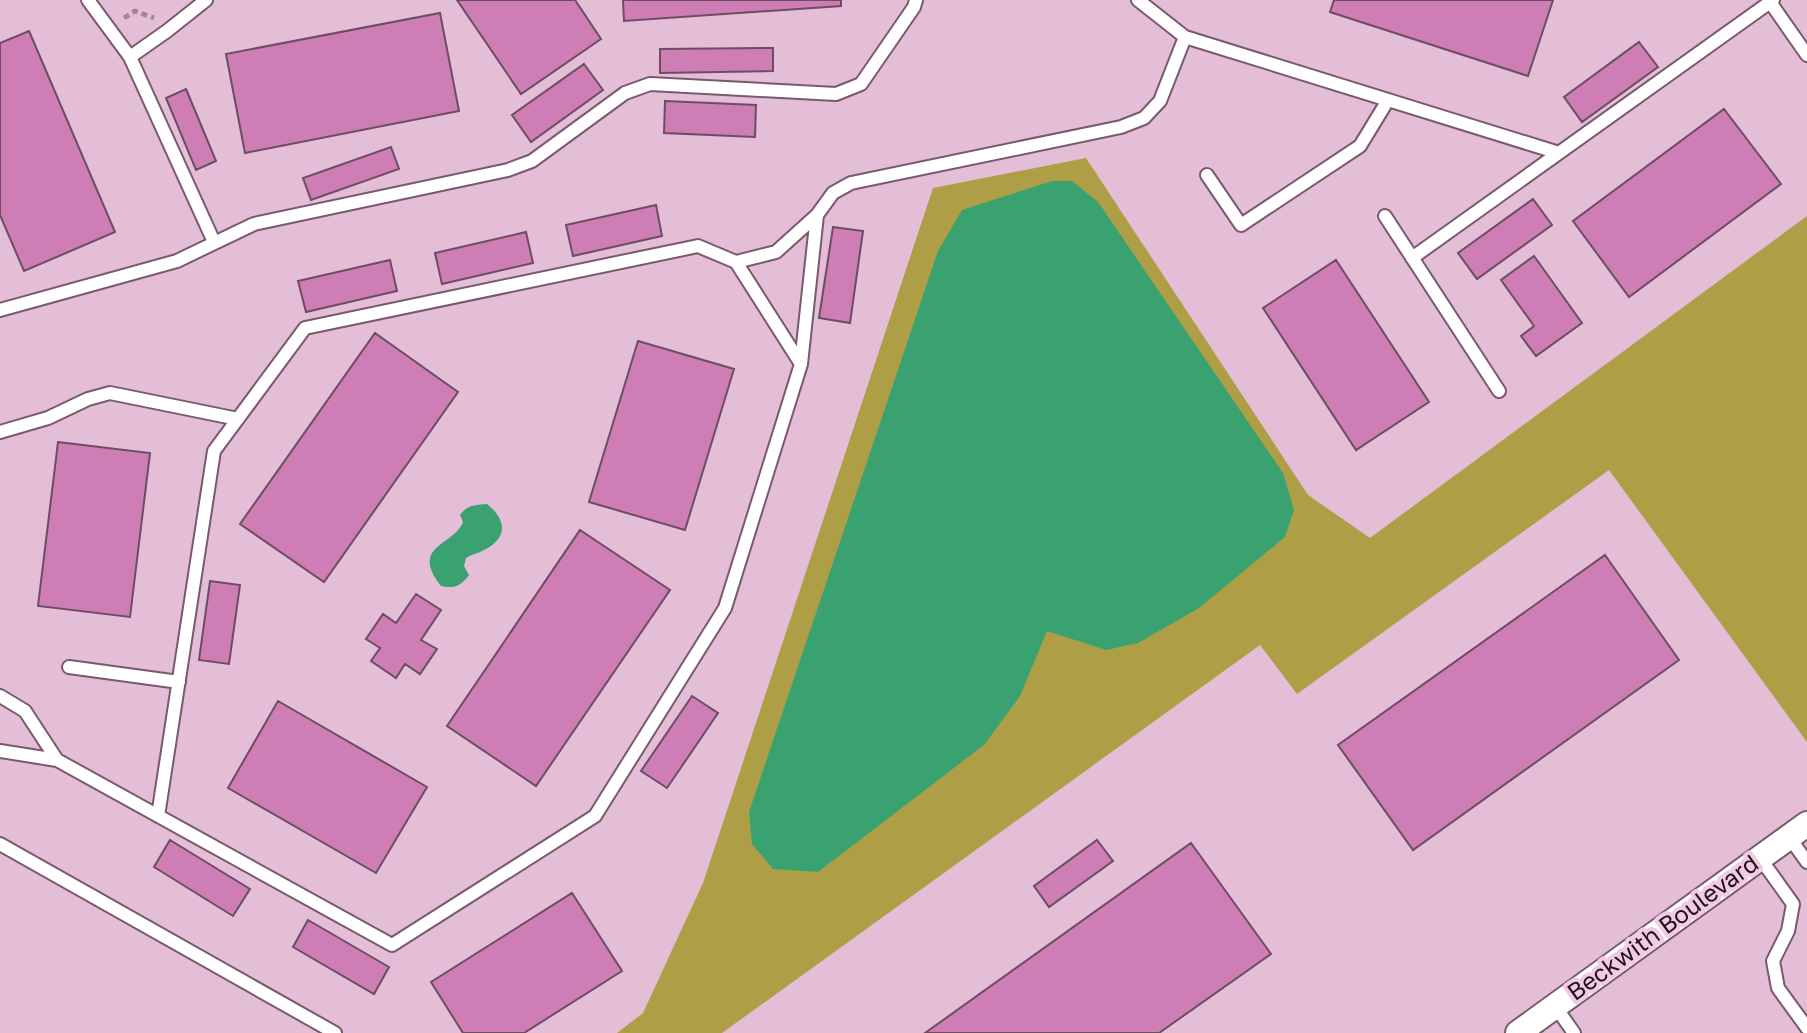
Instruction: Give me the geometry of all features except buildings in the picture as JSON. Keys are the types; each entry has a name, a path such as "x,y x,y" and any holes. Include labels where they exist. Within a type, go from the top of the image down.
{"street":[{"name":"Beckwith Boulevard","path":"1518,1033 1798,830"}],"lane":[{"path":"88,0 130,57 214,242"},
{"path":"130,57 206,0"},
{"path":"0,310 177,261 254,224 508,170 532,161 625,93 650,84 836,94 861,84 916,0"},
{"path":"1138,0 1185,37 1559,153"},
{"path":"1412,258 1772,1 1807,55"},
{"path":"736,262 776,252 817,215 833,193 851,183 1121,127 1144,118 1160,101 1185,37"},
{"path":"1207,175 1241,225 1360,146 1388,100"},
{"path":"0,751 57,760 392,945 595,816 725,608 801,364 817,215"},
{"path":"1385,216 1499,391"},
{"path":"158,816 214,451 305,328 698,246 736,262 801,364"},
{"path":"0,432 48,418 88,399 110,393 238,419"},
{"path":"69,667 179,682"},
{"path":"0,696 25,711 57,760"},
{"path":"1798,830 1807,862"},
{"path":"0,844 335,1033"},
{"path":"1760,858 1793,904 1788,931 1773,961 1778,988 1807,1028"},
{"path":"1555,1006 1574,1033"}],"path":[{"path":"109,29 135,11 154,18 163,13"}],"shaded area":[{"path":"1086,158 1308,495 1370,538 1807,216 1807,742 1609,470 1297,694 1260,645 722,1033 617,1033 643,1013 703,883 933,188"},
{"path":"1052,181 1072,181 1098,202 1283,473 1294,510 1285,537 1199,608 1138,643 1106,650 1047,631 1020,696 984,745 818,872 773,869 752,844 749,812 938,251 962,210"},
{"path":"487,504 501,522 501,534 492,545 466,558 464,566 469,575 463,582 453,587 441,586 432,572 432,554 458,530 463,522 460,515 465,509"}]}
